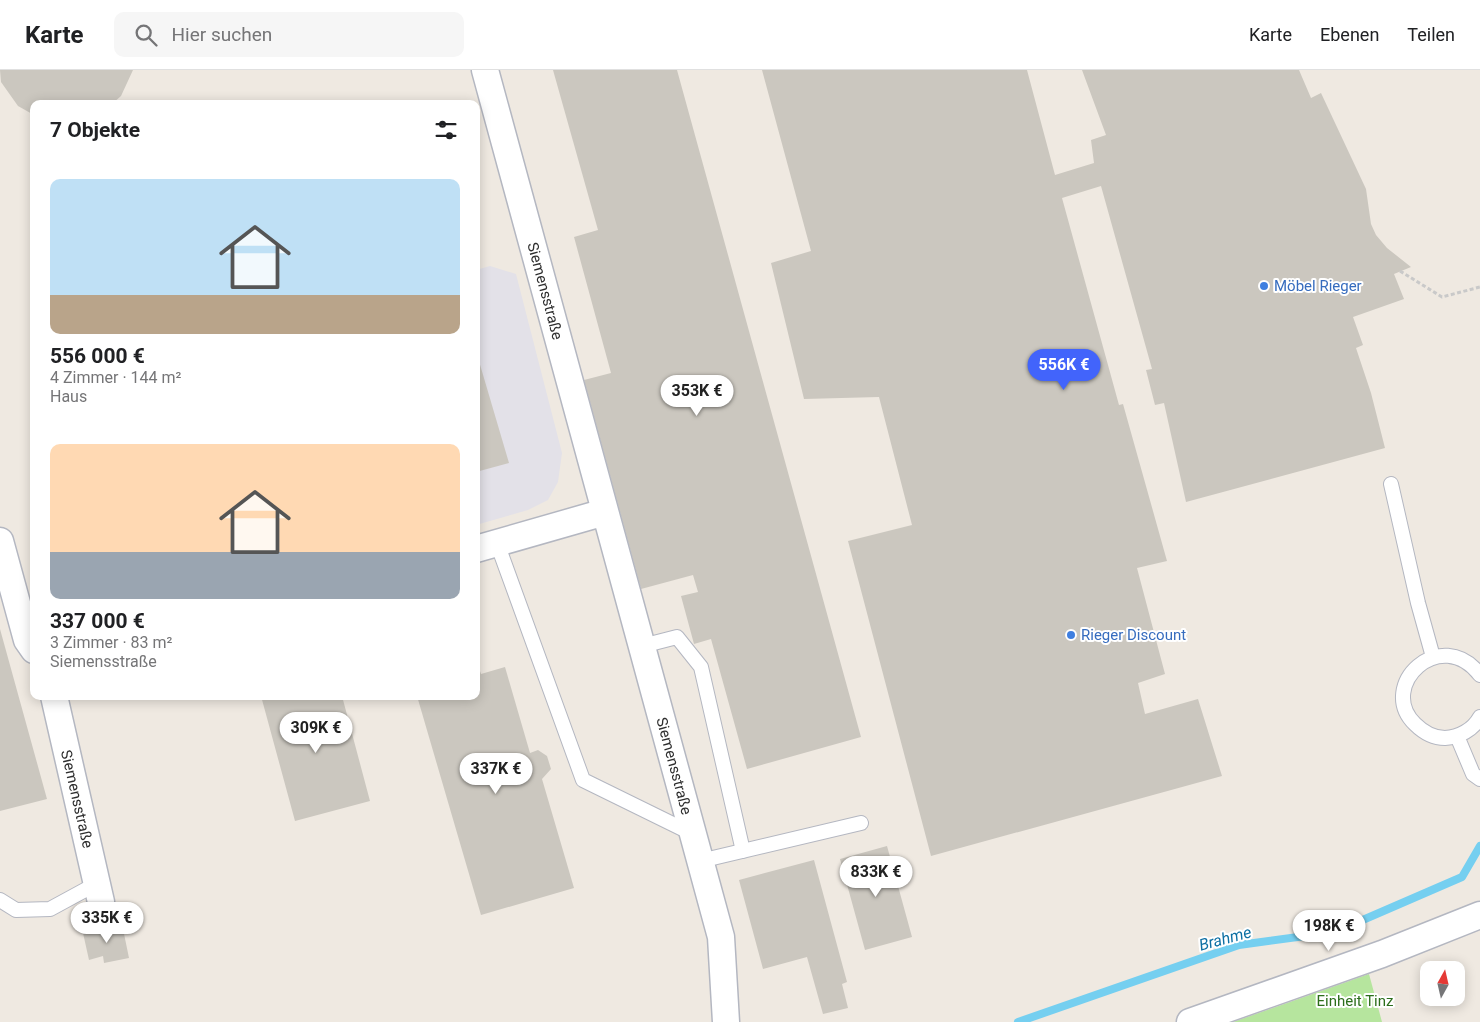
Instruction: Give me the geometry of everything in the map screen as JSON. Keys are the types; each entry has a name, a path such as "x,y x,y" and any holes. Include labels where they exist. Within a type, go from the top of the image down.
{"street":[{"name":"Siemensstraße","path":"485,70 721,937 726,1022"},
{"path":"487,546 605,512"},
{"path":"0,541 27,640 30,644"},
{"name":"Siemensstraße","path":"55,700 98,893"},
{"path":"1190,1022 1382,954 1480,915"}],"lane":[{"path":"1391,484 1418,604 1433,657"},
{"path":"487,546 583,780 693,834"},
{"path":"642,646 677,637 700,667 743,851"},
{"path":"1480,675 1471,665 1460,658 1446,655 1433,657 1416,667 1410,674 1403,698 1405,710 1411,721 1419,729 1431,736 1444,738 1457,736 1469,730 1480,717"},
{"path":"1457,736 1477,776"},
{"path":"700,861 861,823"},
{"path":"0,900 16,910 50,909 98,893"}],"path":[{"path":"1400,271 1442,297 1480,287"}],"shaded area":[{"path":"490,266 516,274 562,453 558,482 548,500 528,510 480,524 480,269"}],"green space":[{"name":"Einheit Tinz","path":"1369,974 1382,1022 1233,1022"}],"building":[{"path":"0,70 133,70 121,96 116,100 30,100 30,113 18,106 1,82"},
{"path":"553,70 677,70 861,737 747,769 711,639 694,644 681,596 698,592 693,575 641,589 584,380 611,373 574,237 598,230"},
{"path":"762,70 1027,70 1055,175 1094,163 1091,140 1106,135 1082,70 1299,70 1311,98 1321,93 1366,189 1371,224 1376,235 1387,248 1411,267 1394,274 1404,299 1353,317 1363,345 1356,348 1371,393 1385,448 1186,502 1164,403 1155,405 1146,370 1152,369 1101,186 1062,198 1119,405 1123,404 1167,561 1137,568 1165,674 1138,683 1145,714 1198,699 1222,776 931,856 848,541 912,525 879,397 804,399 771,263 811,251"},
{"path":"480,365 509,463 480,471"},
{"path":"0,629 47,799 0,811"},
{"path":"505,667 530,753 538,750 547,756 551,769 542,779 574,888 481,915 418,700 480,700 480,671 481,674"},
{"path":"262,700 343,700 370,801 295,821"},
{"path":"887,846 912,937 865,950 840,859"},
{"path":"814,860 847,982 842,984 848,1008 823,1014 807,957 763,969 739,880"},
{"path":"122,924 129,958 104,963 103,956 89,960 83,933"}],"waterway":[{"name":"Brahme","path":"1018,1022 1239,945 1335,932 1462,877 1480,846"}],"place":[{"name":"Möbel Rieger","path":"1264,286"},
{"name":"Rieger Discount","path":"1071,635"}]}
